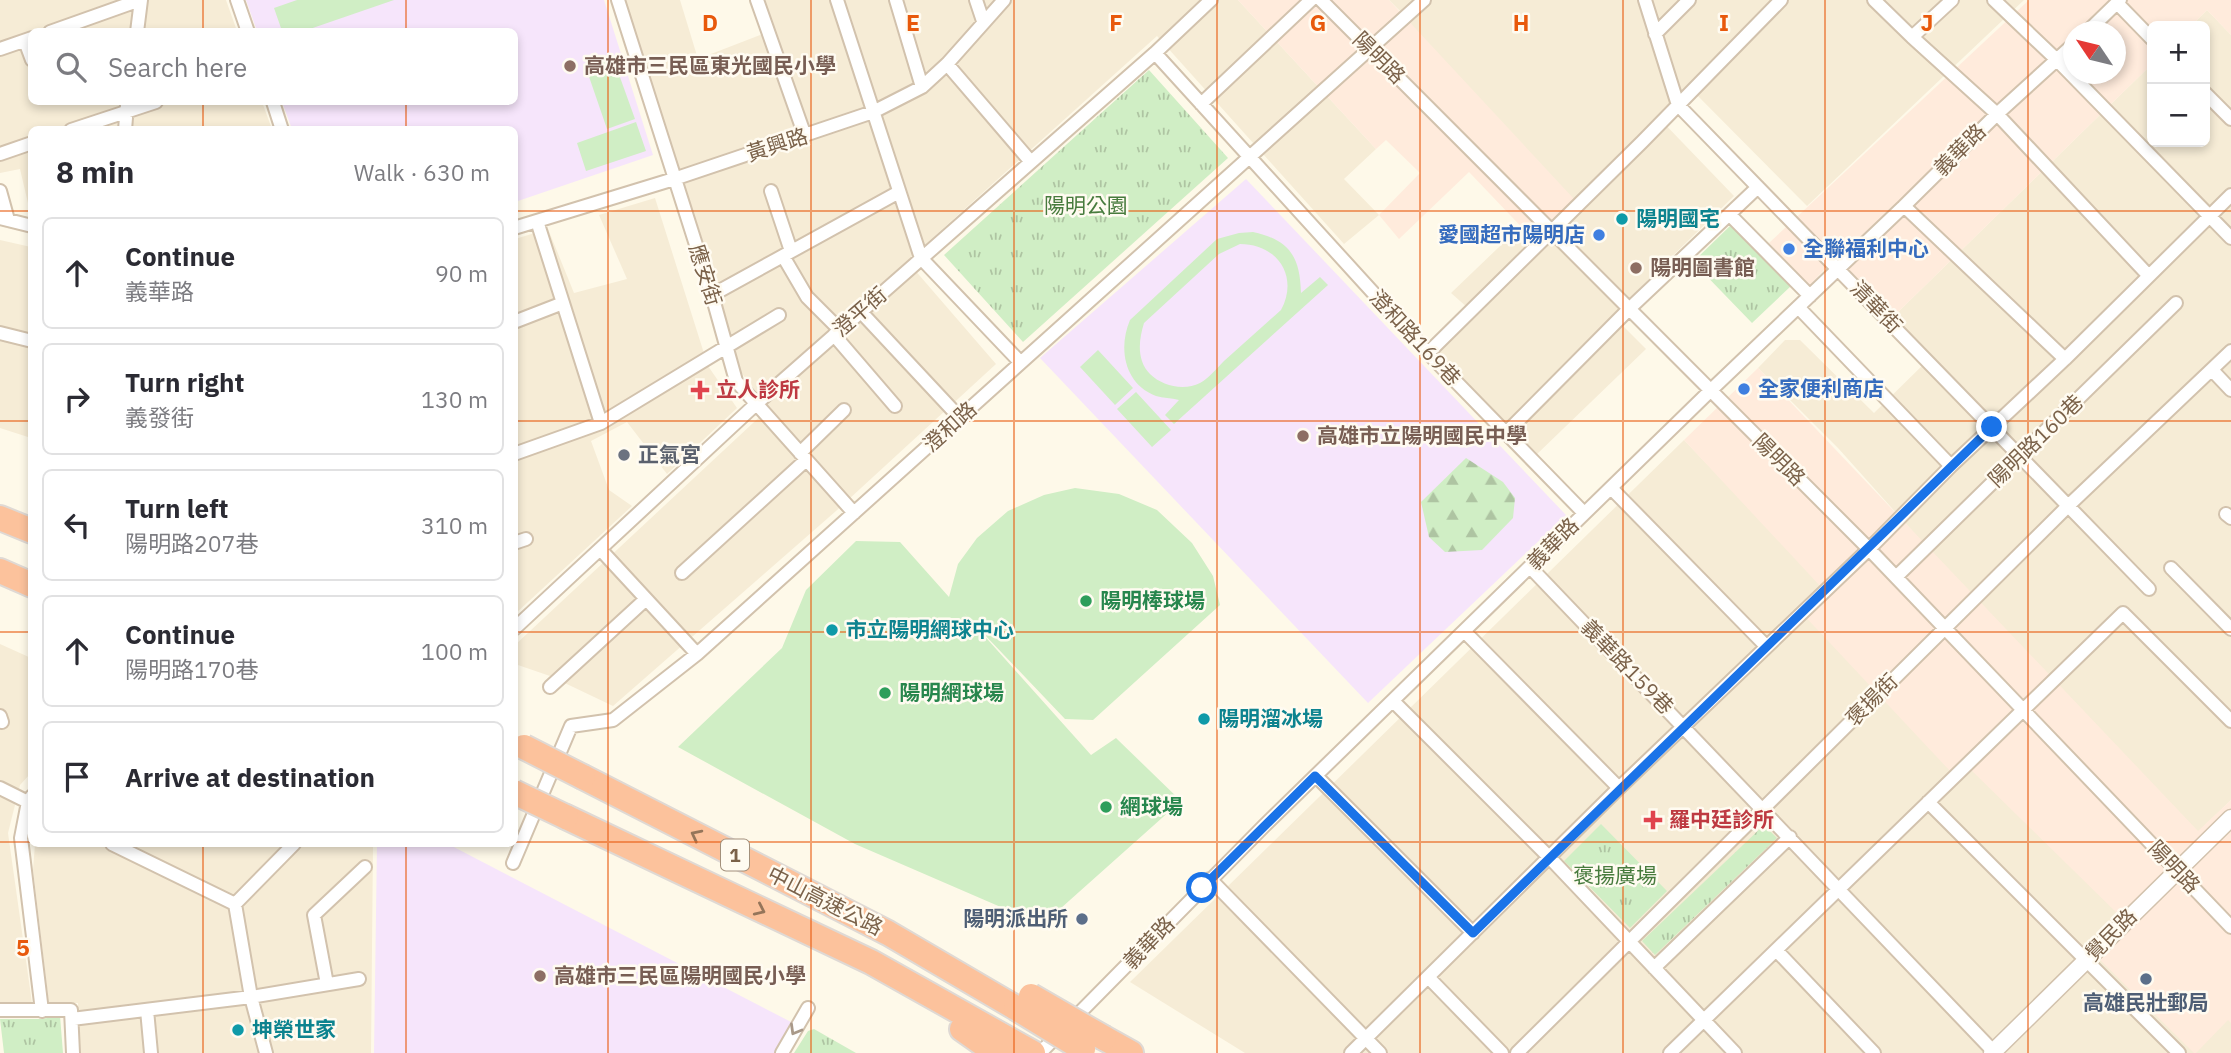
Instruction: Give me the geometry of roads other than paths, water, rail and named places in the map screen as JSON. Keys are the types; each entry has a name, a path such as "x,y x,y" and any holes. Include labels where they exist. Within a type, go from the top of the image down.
{"highway":[{"path":"0,518 28,529"},
{"path":"0,571 28,582"},
{"name":"中山高速公路","path":"519,745 1023,1002 1093,1047 1131,1053"},
{"name":"中山高速公路","path":"518,794 871,962 988,1041"},
{"path":"988,1041 1033,1053"}],"street":[{"path":"61,28 140,0 137,28"},
{"path":"237,0 247,28"},
{"name":"應安街","path":"618,0 712,295 736,381 854,513"},
{"path":"757,0 805,136"},
{"path":"837,0 921,258 1020,362"},
{"path":"896,0 922,87"},
{"path":"976,0 983,21"},
{"name":"黃興路","path":"518,227 674,179 873,112 922,87 947,64 1004,0"},
{"name":"澄平街","path":"518,625 756,404 1155,53 1211,0"},
{"path":"1201,104 1311,0"},
{"name":"陽明路","path":"1321,0 1869,549 2231,927"},
{"name":"澄和路","path":"513,863 571,726 613,720 697,654 1424,0"},
{"name":"清華街","path":"1645,0 1678,105 2149,589"},
{"path":"1655,34 1689,0"},
{"path":"1428,354 1781,0"},
{"path":"1874,0 1997,114 2147,275"},
{"path":"1912,37 1952,0"},
{"path":"1994,0 2057,60 2231,237"},
{"path":"2098,21 2119,1 2147,33"},
{"path":"0,49 28,39"},
{"name":"澄和路169巷","path":"1155,53 1428,354 1584,513"},
{"name":"義華路","path":"1040,1053 1210,879 1584,513 1997,114 2063,54"},
{"path":"947,64 1031,162"},
{"path":"2210,98 2231,119"},
{"path":"274,105 281,126"},
{"path":"80,126 127,106 125,126"},
{"path":"0,154 28,144"},
{"path":"1506,433 1629,309 1758,187"},
{"path":"0,191 4,219 28,225"},
{"path":"771,191 787,254 807,297 895,406"},
{"path":"712,295 900,192"},
{"path":"1351,1053 1619,788 1869,549 2231,195"},
{"path":"1904,206 2065,359"},
{"path":"1730,215 1810,296"},
{"path":"537,221 601,423"},
{"path":"518,320 563,303"},
{"name":"陽明路160巷","path":"1896,577 2176,303"},
{"path":"1798,307 1951,466"},
{"path":"860,312 960,418"},
{"path":"518,453 601,423 779,315"},
{"path":"0,334 28,341"},
{"name":"褒揚街","path":"1517,1053 2068,506 2231,351"},
{"path":"2212,370 2231,390"},
{"path":"682,573 803,456 844,411"},
{"path":"1611,488 1766,646"},
{"path":"600,549 697,654"},
{"name":"義華路159巷","path":"1530,567 1763,808 1993,1052"},
{"path":"2171,568 2231,629"},
{"path":"550,687 646,599"},
{"path":"1670,1053 2123,613 2231,721"},
{"path":"1464,631 1619,788"},
{"path":"1393,701 1550,858 1735,1053"},
{"path":"1315,776 1473,933"},
{"path":"0,788 28,800"},
{"path":"1928,802 2179,1053"},
{"path":"28,810 22,838 42,1012"},
{"name":"覺民路","path":"1993,1052 2231,818"},
{"path":"1654,968 1790,837"},
{"path":"118,847 235,904"},
{"path":"235,904 291,847"},
{"path":"327,984 314,915 365,867"},
{"path":"1210,879 1380,1053"},
{"path":"235,904 251,997 266,1053"},
{"path":"1776,950 1874,1053"},
{"path":"1428,977 1502,1053"},
{"path":"72,1019 251,997 359,979"},
{"path":"782,1053 808,1008"},
{"path":"0,1010 71,1010 73,1053"},
{"path":"147,1010 151,1053"}],"place":[{"name":"高雄市三民區東光國民小學","path":"570,66"},
{"name":"陽明國宅","path":"1622,219"},
{"name":"愛國超市陽明店","path":"1599,235"},
{"name":"全聯福利中心","path":"1789,249"},
{"name":"陽明圖書館","path":"1636,268"},
{"name":"全家便利商店","path":"1744,389"},
{"name":"立人診所","path":"700,390"},
{"name":"高雄市立陽明國民中學","path":"1303,436"},
{"name":"正氣宮","path":"624,455"},
{"name":"陽明棒球場","path":"1086,601"},
{"name":"市立陽明網球中心","path":"832,630"},
{"name":"陽明網球場","path":"885,693"},
{"name":"陽明溜冰場","path":"1204,719"},
{"name":"網球場","path":"1106,807"},
{"name":"羅中廷診所","path":"1653,820"},
{"name":"陽明派出所","path":"1082,919"},
{"name":"高雄市三民區陽明國民小學","path":"540,976"},
{"name":"高雄民壯郵局","path":"2146,979"},
{"name":"坤榮世家","path":"238,1030"}],"park label":[{"name":"陽明公園","path":"1086,206"},
{"name":"褒揚廣場","path":"1615,876"}]}
